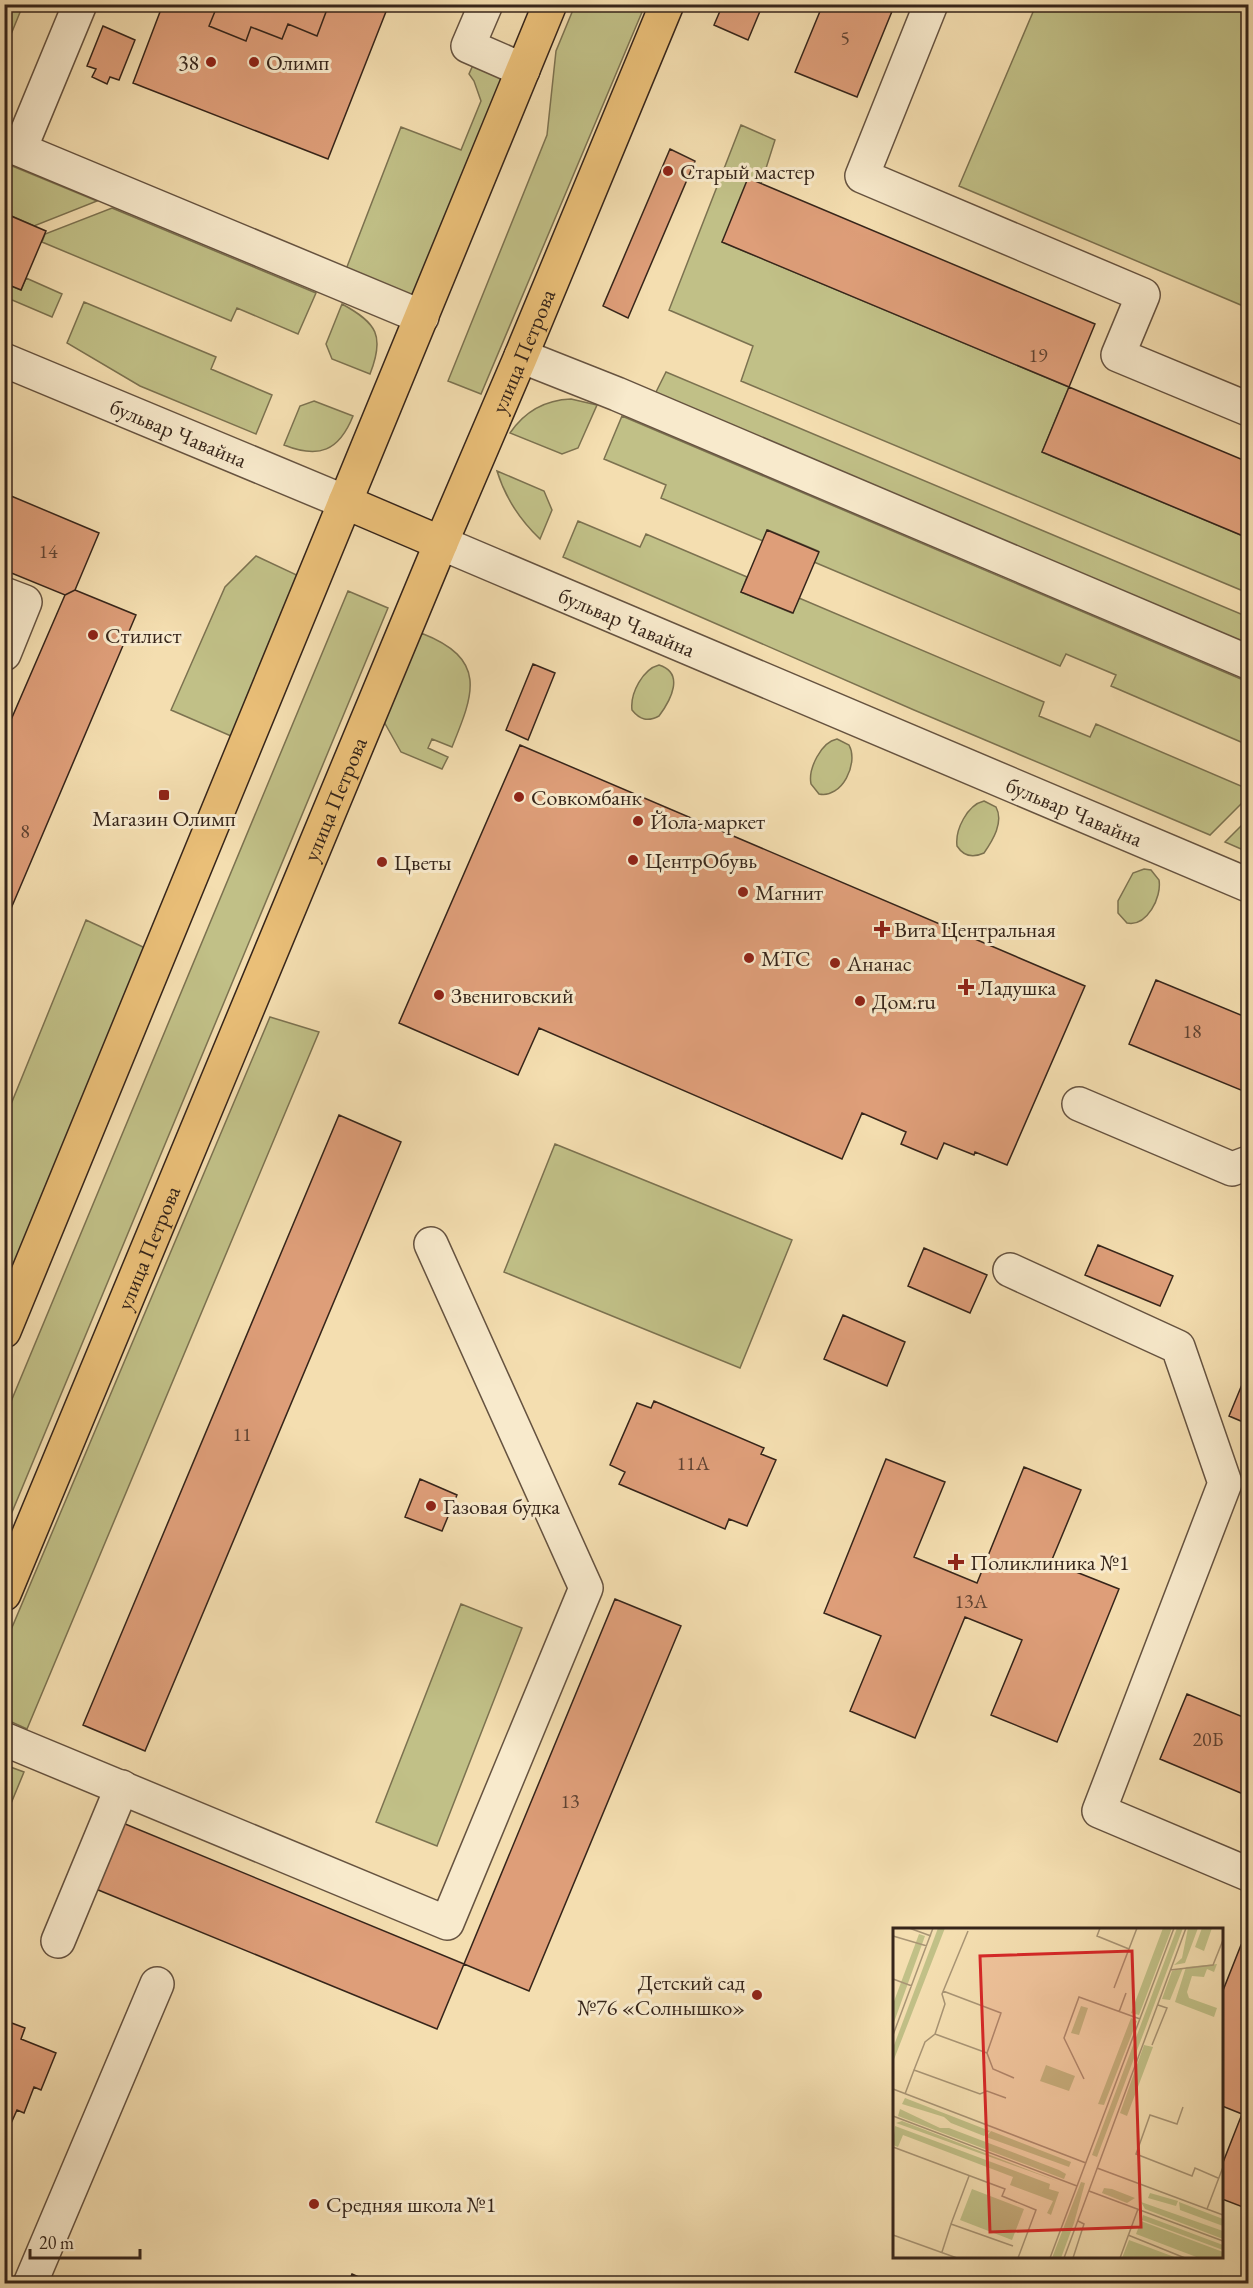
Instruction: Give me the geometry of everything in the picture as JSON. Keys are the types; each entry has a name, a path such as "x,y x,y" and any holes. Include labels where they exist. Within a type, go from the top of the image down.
{"main road":[{"path":"4,1331 550,4"},
{"name":"улица Петрова","path":"4,1593 667,4"},
{"name":"бульвар Чавайна","path":"345,502 441,543"}],"street":[{"path":"80,4 12,146 422,317"},
{"path":"486,4 468,46 523,70"},
{"path":"932,4 862,176 1143,295 1118,355 1248,410"},
{"path":"521,356 617,394 1248,662"},
{"name":"бульвар Чавайна","path":"4,360 345,502"},
{"name":"бульвар Чавайна","path":"441,543 1248,885"},
{"path":"4,594 25,602 4,654"},
{"path":"1079,1104 1232,1169 1248,1163"},
{"path":"4,1739 447,1923 586,1588 431,1244"},
{"path":"1010,1270 1178,1347 1237,1487 1098,1811 1248,1874"},
{"path":"58,1941 122,1788"},
{"path":"30,2283 157,1984"}],"shaded area":[{"path":"1241,4 1248,8 1248,308 959,186 1036,5"},
{"path":"4,5 23,5 5,49"},
{"path":"575,5 645,5 481,394 448,381 547,135 556,51"},
{"path":"473,65 502,80 414,302 345,272 401,127 461,150 481,101 469,74"},
{"path":"741,125 775,140 761,184 722,242 1069,387 1042,452 1248,538 1248,593 741,381 753,346 669,310"},
{"path":"4,163 97,201 34,226 5,213"},
{"path":"112,208 316,293 298,334 237,308 231,321 42,242 45,234"},
{"path":"26,278 62,294 52,317 5,297 4,283 21,290"},
{"path":"84,302 216,357 211,369 272,395 256,434 140,386 67,343"},
{"path":"342,304 363,318 375,332 377,350 370,374 332,359 326,344"},
{"path":"666,372 1248,617 1248,647 655,394"},
{"path":"571,399 597,405 578,448 562,454 510,433 536,408 544,404"},
{"path":"314,401 353,416 341,437 326,449 318,451 296,449 284,445 300,406"},
{"path":"622,416 1248,682 1248,745 1111,686 1116,675 1066,654 1060,666 814,562 818,551 768,530 763,541 661,498 666,485 604,459"},
{"path":"497,471 544,491 552,510 540,539 514,508"},
{"path":"578,521 640,547 646,534 747,577 741,592 792,613 799,598 1044,702 1039,716 1090,737 1096,724 1248,789 1248,797 1210,835 914,710 563,557"},
{"path":"256,556 301,577 231,736 171,710 225,587"},
{"path":"348,591 388,608 5,1529 5,1416"},
{"path":"421,633 442,643 457,654 466,666 470,680 470,694 466,710 452,747 432,739 428,748 448,757 442,769 401,752 383,720"},
{"path":"659,665 672,674 673,688 659,716 644,719 632,710 633,696 635,689 648,671"},
{"path":"837,739 849,745 852,752 850,770 835,791 819,794 811,784 814,764 826,745"},
{"path":"984,801 996,807 998,825 984,853 976,856 969,855 957,846 958,833 967,813 972,807"},
{"path":"1248,819 1248,852 1225,842"},
{"path":"1144,869 1151,870 1159,880 1158,894 1147,916 1134,923 1127,923 1118,913 1118,901 1133,873"},
{"path":"86,920 145,948 5,1301 5,1119"},
{"path":"270,1017 319,1032 27,1729 5,1719 5,1644"},
{"path":"555,1144 792,1240 740,1368 504,1272"},
{"path":"461,1604 522,1628 437,1846 376,1822"},
{"path":"5,1765 24,1772 5,1818"}],"building":[{"name":"Олимп","path":"163,4 218,4 209,26 246,41 251,27 282,39 288,24 317,36 329,4 389,4 328,159 133,83"},
{"path":"218,4 329,4 317,36 288,24 282,39 251,27 246,41 209,26"},
{"path":"723,4 763,4 748,40 714,25"},
{"path":"823,4 895,4 857,97 795,72"},
{"path":"103,26 135,40 119,80 110,77 107,84 92,77 96,69 87,66"},
{"path":"670,149 695,161 628,318 603,306"},
{"path":"748,178 1095,324 1069,387 722,242"},
{"path":"4,213 46,231 21,290 4,283"},
{"path":"1069,387 1248,462 1248,538 1042,452"},
{"path":"4,493 99,533 75,590 65,595 4,570"},
{"path":"767,530 819,552 793,613 741,592"},
{"path":"75,590 136,615 4,925 4,736 65,595"},
{"path":"533,664 555,673 528,740 506,730"},
{"path":"520,745 1085,986 1007,1165 944,1143 937,1159 901,1144 906,1132 862,1113 842,1159 539,1028 518,1075 399,1023"},
{"path":"1156,980 1248,1018 1248,1093 1129,1044"},
{"path":"339,1115 401,1142 145,1751 83,1725"},
{"path":"1098,1245 1173,1276 1160,1306 1085,1275"},
{"path":"924,1248 987,1275 970,1313 908,1286"},
{"path":"843,1315 905,1342 887,1386 824,1359"},
{"path":"1248,1370 1248,1424 1229,1416"},
{"path":"654,1401 764,1448 761,1454 776,1460 747,1526 729,1519 725,1529 619,1484 625,1472 610,1465 637,1403 651,1408"},
{"path":"886,1459 945,1482 914,1557 977,1583 1024,1467 1081,1490 1051,1562 1119,1589 1057,1742 991,1715 1022,1640 965,1617 915,1738 850,1711 881,1636 824,1613"},
{"name":"Газовая будка","path":"420,1479 457,1495 442,1531 405,1517"},
{"path":"615,1599 681,1626 529,1991 464,1964"},
{"path":"1187,1694 1248,1719 1248,1796 1160,1759"},
{"path":"118,1821 464,1964 437,2029 91,1887"},
{"path":"1241,1945 1248,1948 1248,2209 1223,2199 1223,2162 1242,2114 1223,2106 1223,1990"},
{"path":"9,2022 25,2028 21,2039 56,2053 41,2090 34,2087 24,2113 17,2110 4,2139 4,2032"},
{"path":"352,2274 374,2284 348,2284"}],"place":[{"name":"38","path":"211,62"},
{"name":"Олимп","path":"254,62"},
{"name":"Старый мастер","path":"668,171"},
{"name":"Стилист","path":"93,635"},
{"name":"Магазин Олимп","path":"164,795"},
{"name":"Совкомбанк","path":"519,797"},
{"name":"Йола-маркет","path":"638,821"},
{"name":"ЦентрОбувь","path":"633,860"},
{"name":"Цветы","path":"382,862"},
{"name":"Магнит","path":"743,892"},
{"name":"Вита Центральная","path":"882,929"},
{"name":"МТС","path":"749,958"},
{"name":"Ананас","path":"835,963"},
{"name":"Ладушка","path":"966,987"},
{"name":"Звениговский","path":"439,995"},
{"name":"Дом.ru","path":"860,1001"},
{"name":"Газовая будка","path":"431,1506"},
{"name":"Поликлиника №1","path":"956,1562"},
{"name":"Детский сад №76 «Солнышко»","path":"757,1995"},
{"name":"Средняя школа №1","path":"314,2204"}]}
